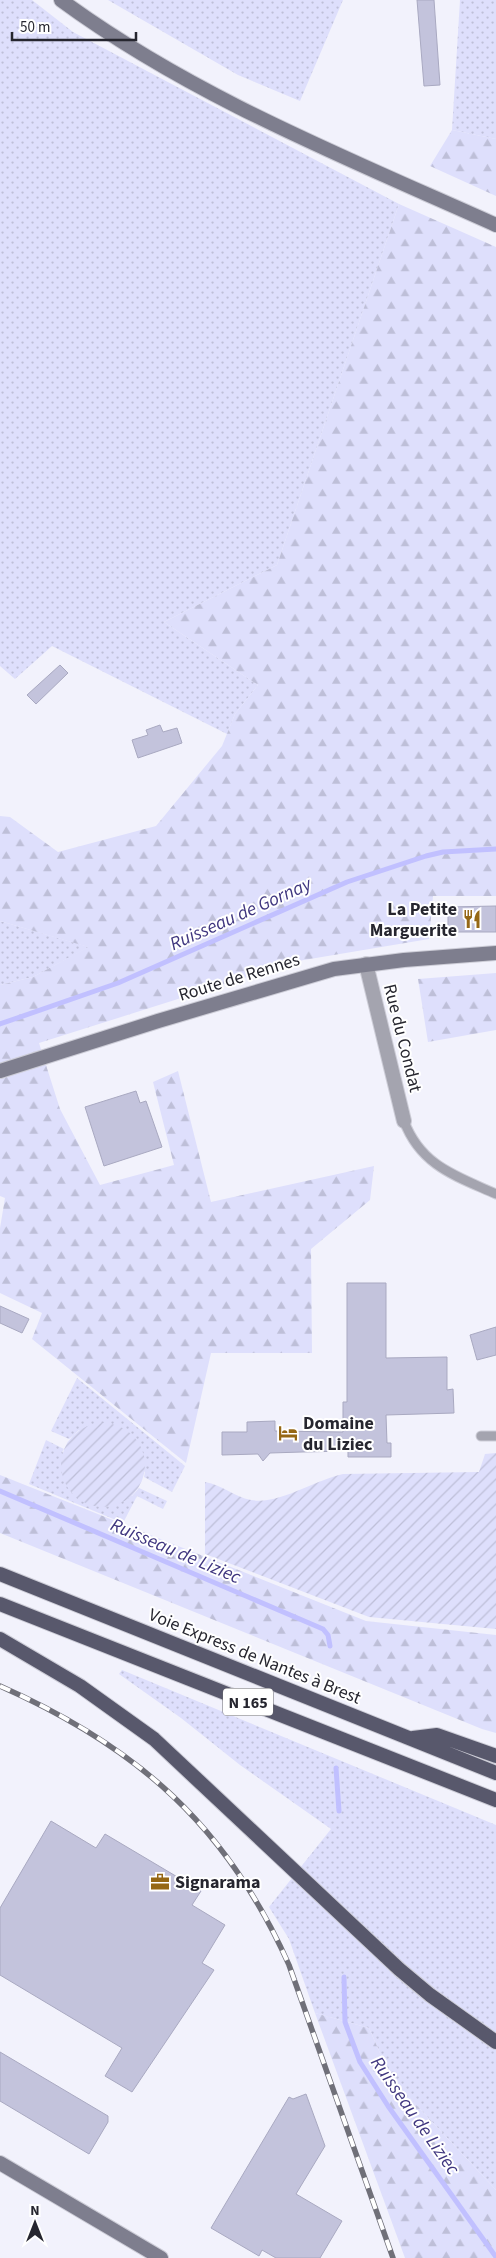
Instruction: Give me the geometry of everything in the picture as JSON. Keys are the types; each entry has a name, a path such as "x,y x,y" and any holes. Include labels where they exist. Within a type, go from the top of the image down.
{"highway":[{"name":"Voie Express de Nantes à Brest","path":"0,1574 496,1772"},
{"name":"N 165","path":"0,1604 496,1800"},
{"path":"0,1639 80,1686 154,1739 406,1974 430,1995 496,2042"},
{"path":"410,1738 438,1736 496,1756"}],"main road":[{"path":"61,0 94,24 238,108 496,225"},
{"name":"Route de Rennes","path":"0,1071 334,969 404,960 496,953"},
{"path":"0,2163 161,2258"}],"street":[{"name":"Rue du Condat","path":"366,964 404,1121"}],"lane":[{"path":"404,1121 425,1156 445,1172 496,1194"},
{"path":"481,1436 496,1436"}],"green space":[{"path":"0,0 32,0 73,32 399,204 277,565 164,622 258,685 235,714 227,734 52,646 15,679 0,666"},
{"path":"108,0 343,0 300,101 238,75"},
{"path":"460,0 496,0 496,139 452,130"},
{"path":"452,130 496,139 496,196 430,166"},
{"path":"399,204 496,247 496,896 433,896 429,939 298,961 39,1043 60,1109 100,1185 174,1165 153,1082 178,1071 211,1202 374,1166 370,1200 311,1249 312,1353 211,1353 186,1463 32,1339 42,1313 0,1293 0,1228 5,1198 0,1196 0,985 33,977 88,947 0,921 0,816 10,817 58,852 156,826 222,746 235,714 258,685 164,622 277,565"},
{"path":"0,921 89,947 33,977 0,985"},
{"path":"496,973 496,1030 428,1042 418,979"},
{"path":"77,1378 185,1466 172,1492 144,1477 145,1472 79,1430 69,1439 51,1431"},
{"path":"95,1423 111,1423 127,1430 138,1441 145,1457 142,1481 133,1495 127,1500 111,1507 95,1507 79,1500 68,1489 61,1473 61,1457 68,1441 79,1430"},
{"path":"46,1440 64,1449 62,1452 132,1496 139,1488 167,1501 163,1509 137,1496 123,1523 29,1484"},
{"path":"496,1453 496,1629 369,1617 205,1554 205,1482 251,1500 262,1501 285,1496 343,1474 479,1472 485,1454"},
{"path":"0,1475 366,1621 496,1635 496,1733 482,1729 0,1533"},
{"path":"122,1670 496,1825 496,2190 391,2078 369,2028 315,2013 289,1939 269,1907 331,1829 240,1765 181,1718 119,1674"},
{"path":"315,2013 369,2028 391,2078 496,2190 496,2258 405,2258"}],"building":[{"path":"417,0 434,0 440,85 424,86"},
{"path":"60,665 68,673 36,704 27,695"},
{"path":"160,725 163,732 177,728 182,743 138,758 132,740 148,735 146,730"},
{"name":"La Petite Marguerite","path":"496,906 496,932 448,932 448,907"},
{"path":"136,1091 140,1103 146,1101 162,1147 104,1166 85,1107"},
{"path":"347,1283 386,1283 386,1358 447,1357 447,1390 453,1389 454,1413 386,1415 387,1443 391,1443 391,1457 348,1457 348,1451 270,1453 263,1461 258,1454 222,1455 222,1432 247,1432 247,1422 275,1421 275,1431 343,1432 343,1402 347,1402"},
{"path":"0,1306 29,1319 22,1333 0,1323"},
{"path":"496,1327 496,1355 477,1360 470,1335"},
{"path":"51,1821 96,1848 105,1834 201,1891 192,1905 225,1925 202,1963 214,1970 132,2092 105,2076 122,2048 0,1975 0,1908"},
{"path":"0,2052 108,2116 108,2122 89,2154 0,2101"},
{"path":"306,2094 325,2146 296,2194 342,2221 320,2258 276,2258 262,2250 259,2256 211,2228 289,2097 293,2099"}],"waterway":[{"name":"Ruisseau de Gornay","path":"0,1024 118,983 347,882 443,852 496,849"},
{"name":"Ruisseau de Liziec","path":"0,1491 323,1629 328,1635 330,1646"},
{"name":"Ruisseau de Liziec","path":"336,1768 339,1811"},
{"name":"Ruisseau de Liziec","path":"344,1977 345,2022 360,2062 388,2106 496,2257"}],"railway":[{"path":"0,1686 49,1710 95,1736 136,1764 173,1796 207,1832 237,1871 264,1916 289,1965 393,2258"}],"place":[{"name":"La Petite Marguerite","path":"472,919"},
{"name":"Domaine du Liziec","path":"288,1433"},
{"name":"Signarama","path":"160,1882"}]}
